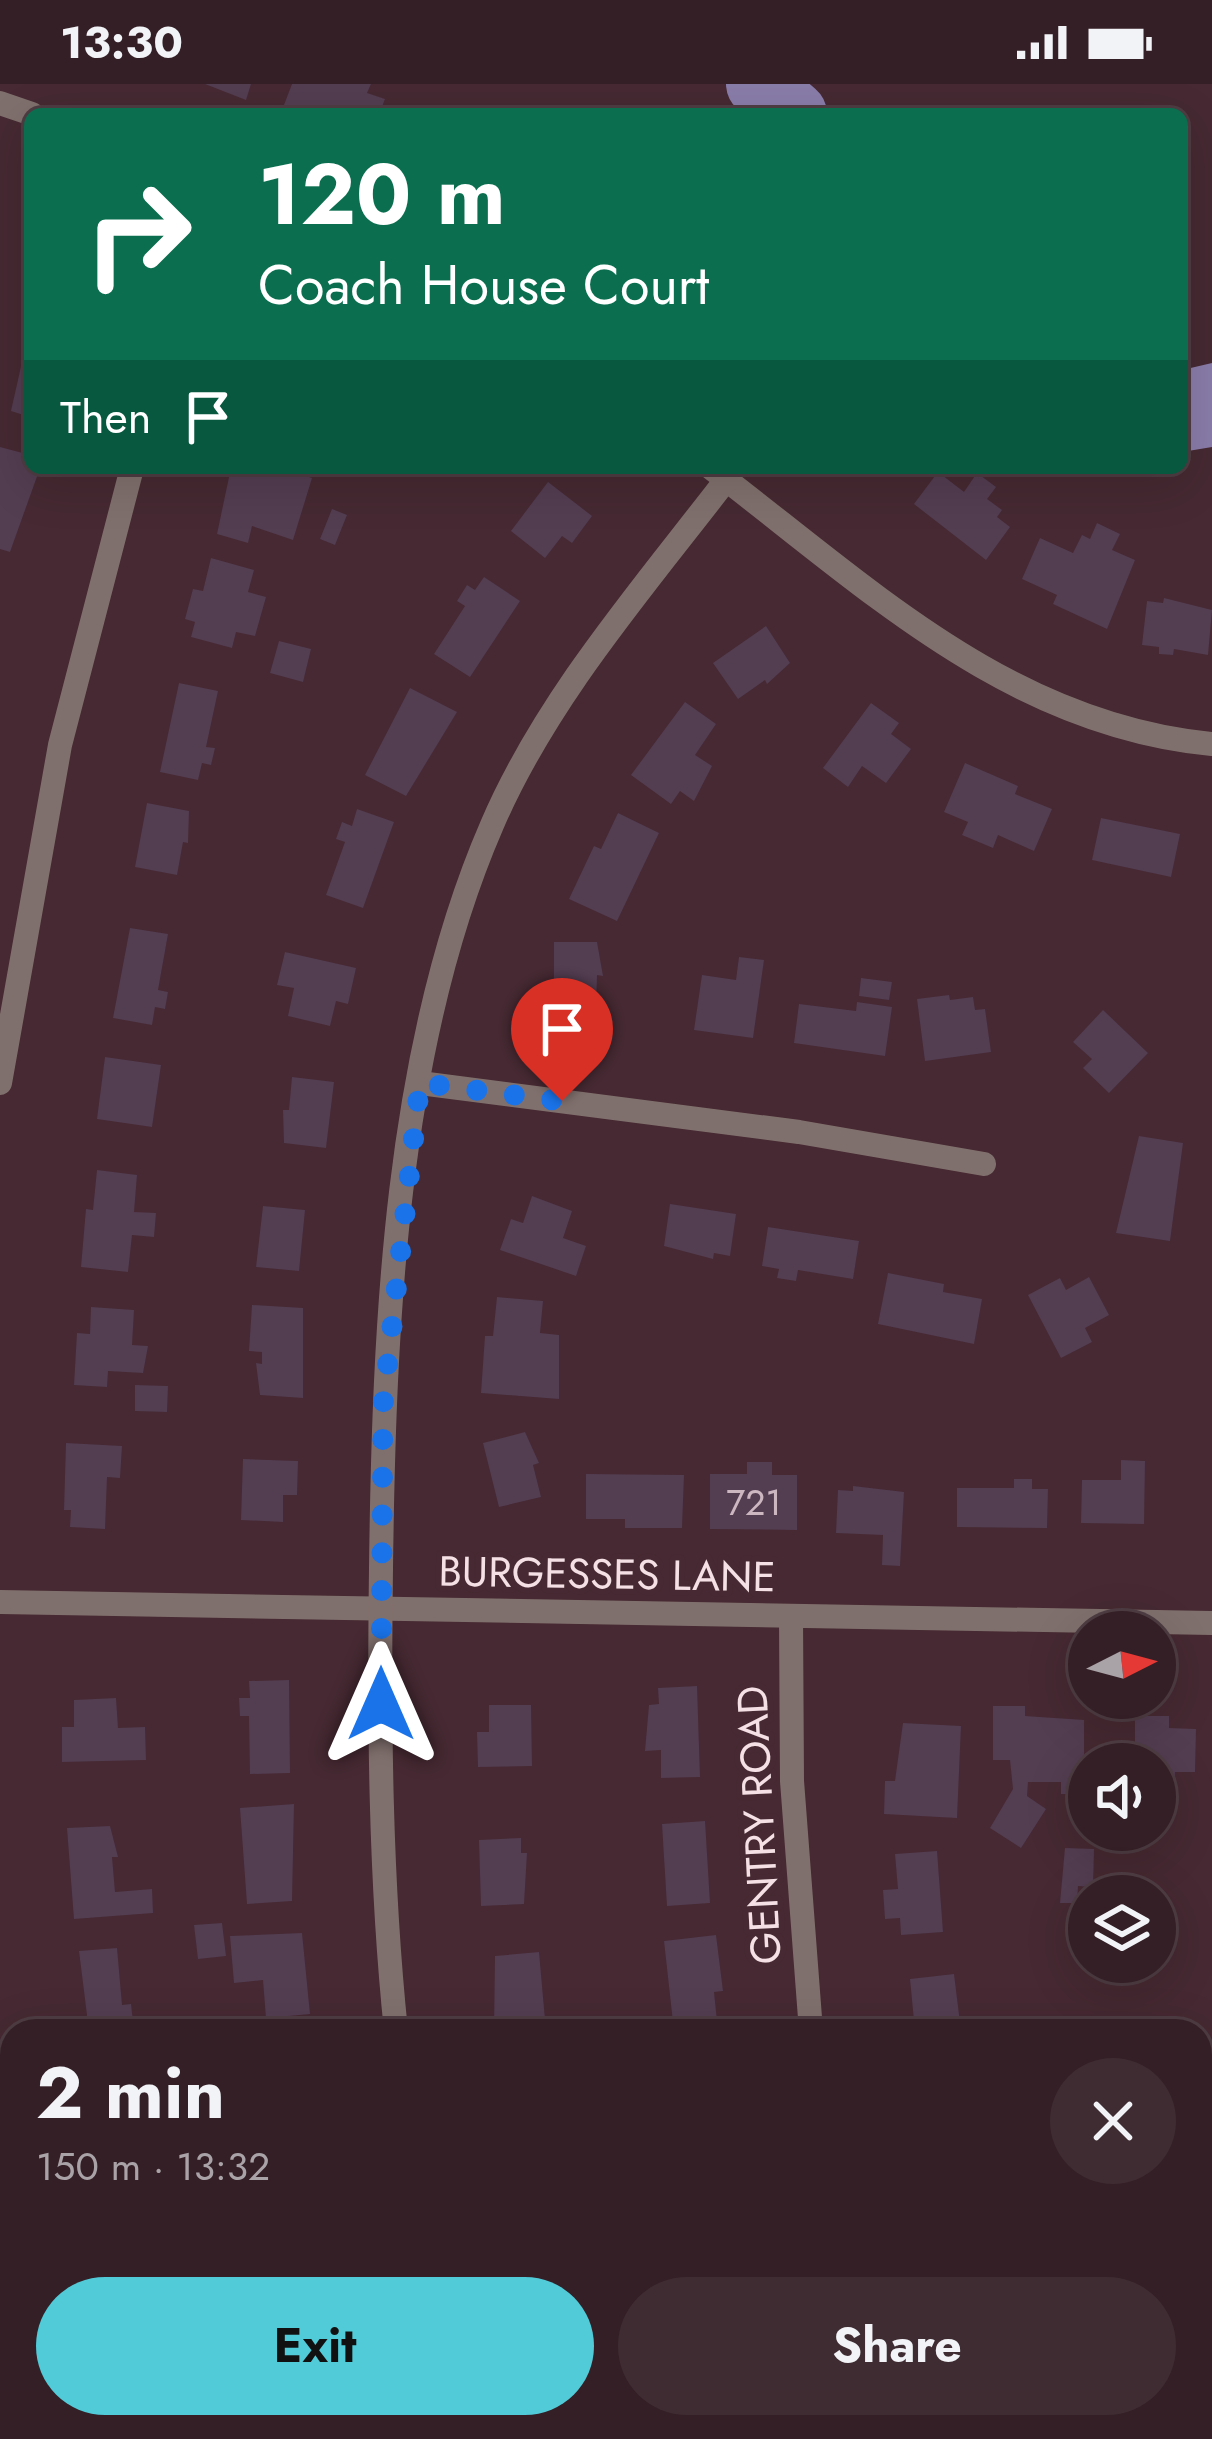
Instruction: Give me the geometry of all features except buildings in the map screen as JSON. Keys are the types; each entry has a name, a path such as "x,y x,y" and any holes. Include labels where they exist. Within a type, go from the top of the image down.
{"street":[{"path":"0,1083 60,745 130,474"},
{"path":"395,2019 382,1846 383,1405 420,1083 440,971 494,820 532,749 718,474 970,663 1030,697 1093,722 1159,739 1212,744"},
{"path":"420,1083 800,1132 984,1165"},
{"name":"BURGESSES LANE","path":"0,1602 1212,1623"},
{"name":"GENTRY ROAD","path":"790,1616 792,1781 810,2019"}],"shaded area":[{"path":"1212,363 1212,447 1188,451 1188,369"}],"waterway":[{"path":"759,84 787,108"}],"route":[{"path":"381,1704 383,1405 398,1236 420,1083 562,1101"}]}
